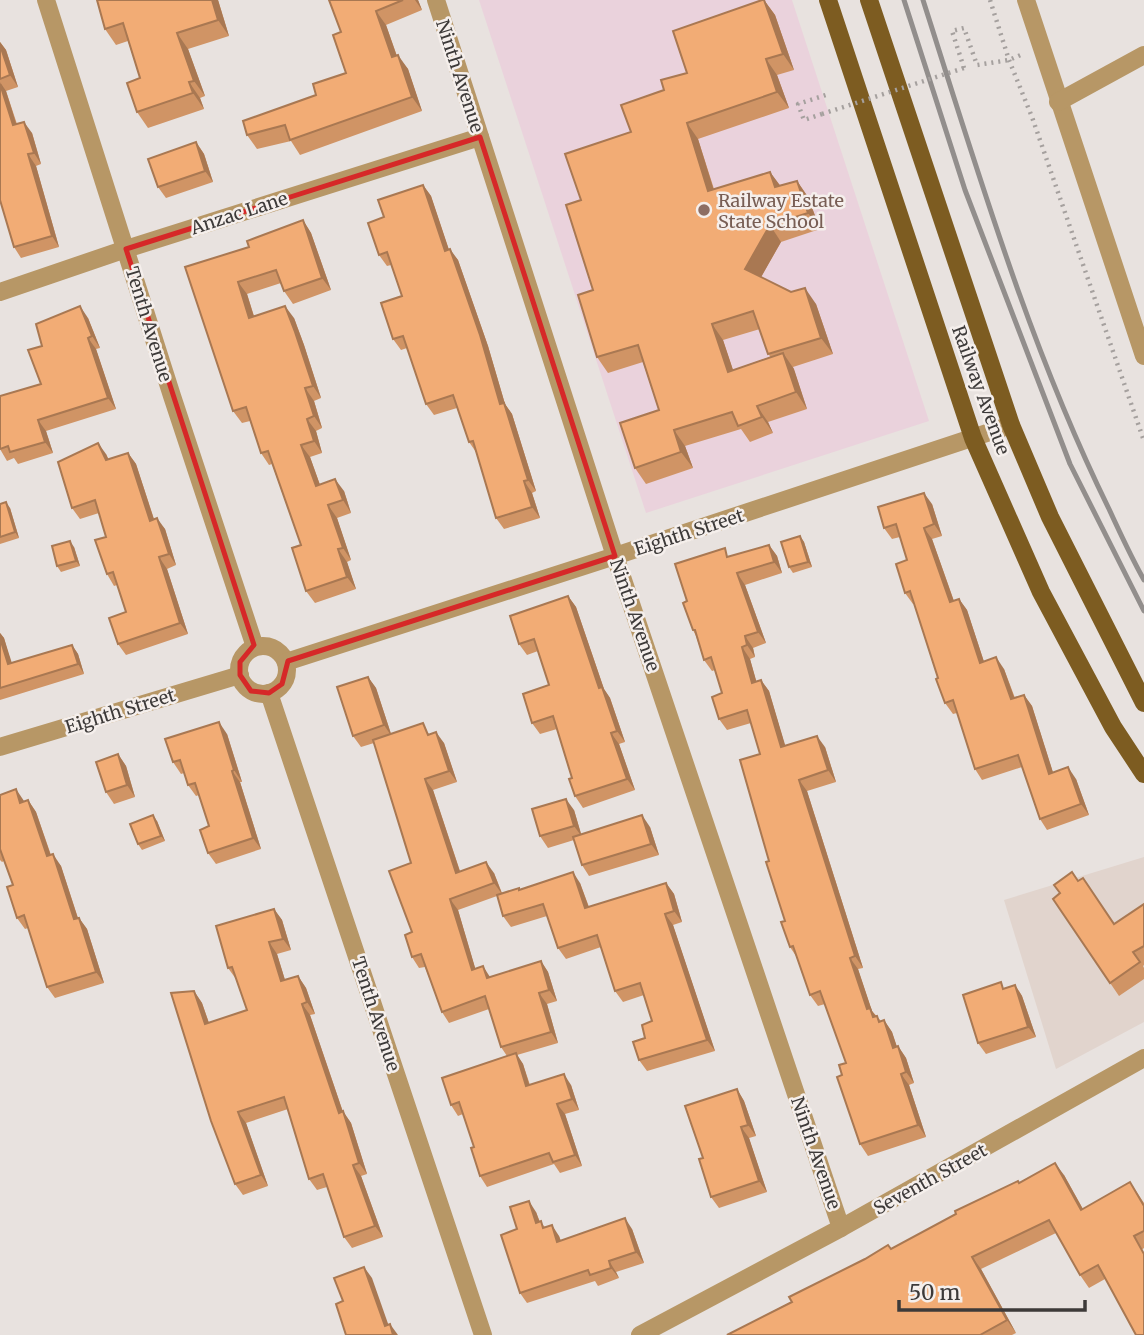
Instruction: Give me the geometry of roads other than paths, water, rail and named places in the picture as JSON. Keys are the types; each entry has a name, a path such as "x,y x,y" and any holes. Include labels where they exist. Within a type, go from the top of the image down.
{"main road":[{"name":"Railway Avenue","path":"828,0 973,438 1041,592 1113,727 1144,774"},
{"name":"Railway Avenue","path":"869,0 1011,425 1050,517 1144,703"}],"street":[{"name":"Tenth Avenue","path":"46,0 172,397 255,647"},
{"name":"Ninth Avenue","path":"436,0 615,556 841,1228"},
{"path":"1026,0 1144,356"},
{"path":"1058,102 1144,55"},
{"name":"Anzac Lane","path":"0,292 126,249 480,137"},
{"name":"Eighth Street","path":"286,662 1011,425"},
{"path":"255,647 277,650 286,662 286,677 282,684 269,693 251,691 240,676 240,662 249,650 255,647"},
{"name":"Eighth Street","path":"0,747 240,676"},
{"name":"Tenth Avenue","path":"269,693 483,1335"},
{"name":"Seventh Street","path":"640,1335 841,1228 1144,1058"}],"railway":[{"path":"904,0 965,190 1070,464 1144,611"},
{"path":"923,0 1029,322 1080,447 1144,580"}],"place":[{"name":"Railway Estate State School","path":"704,210"}]}
